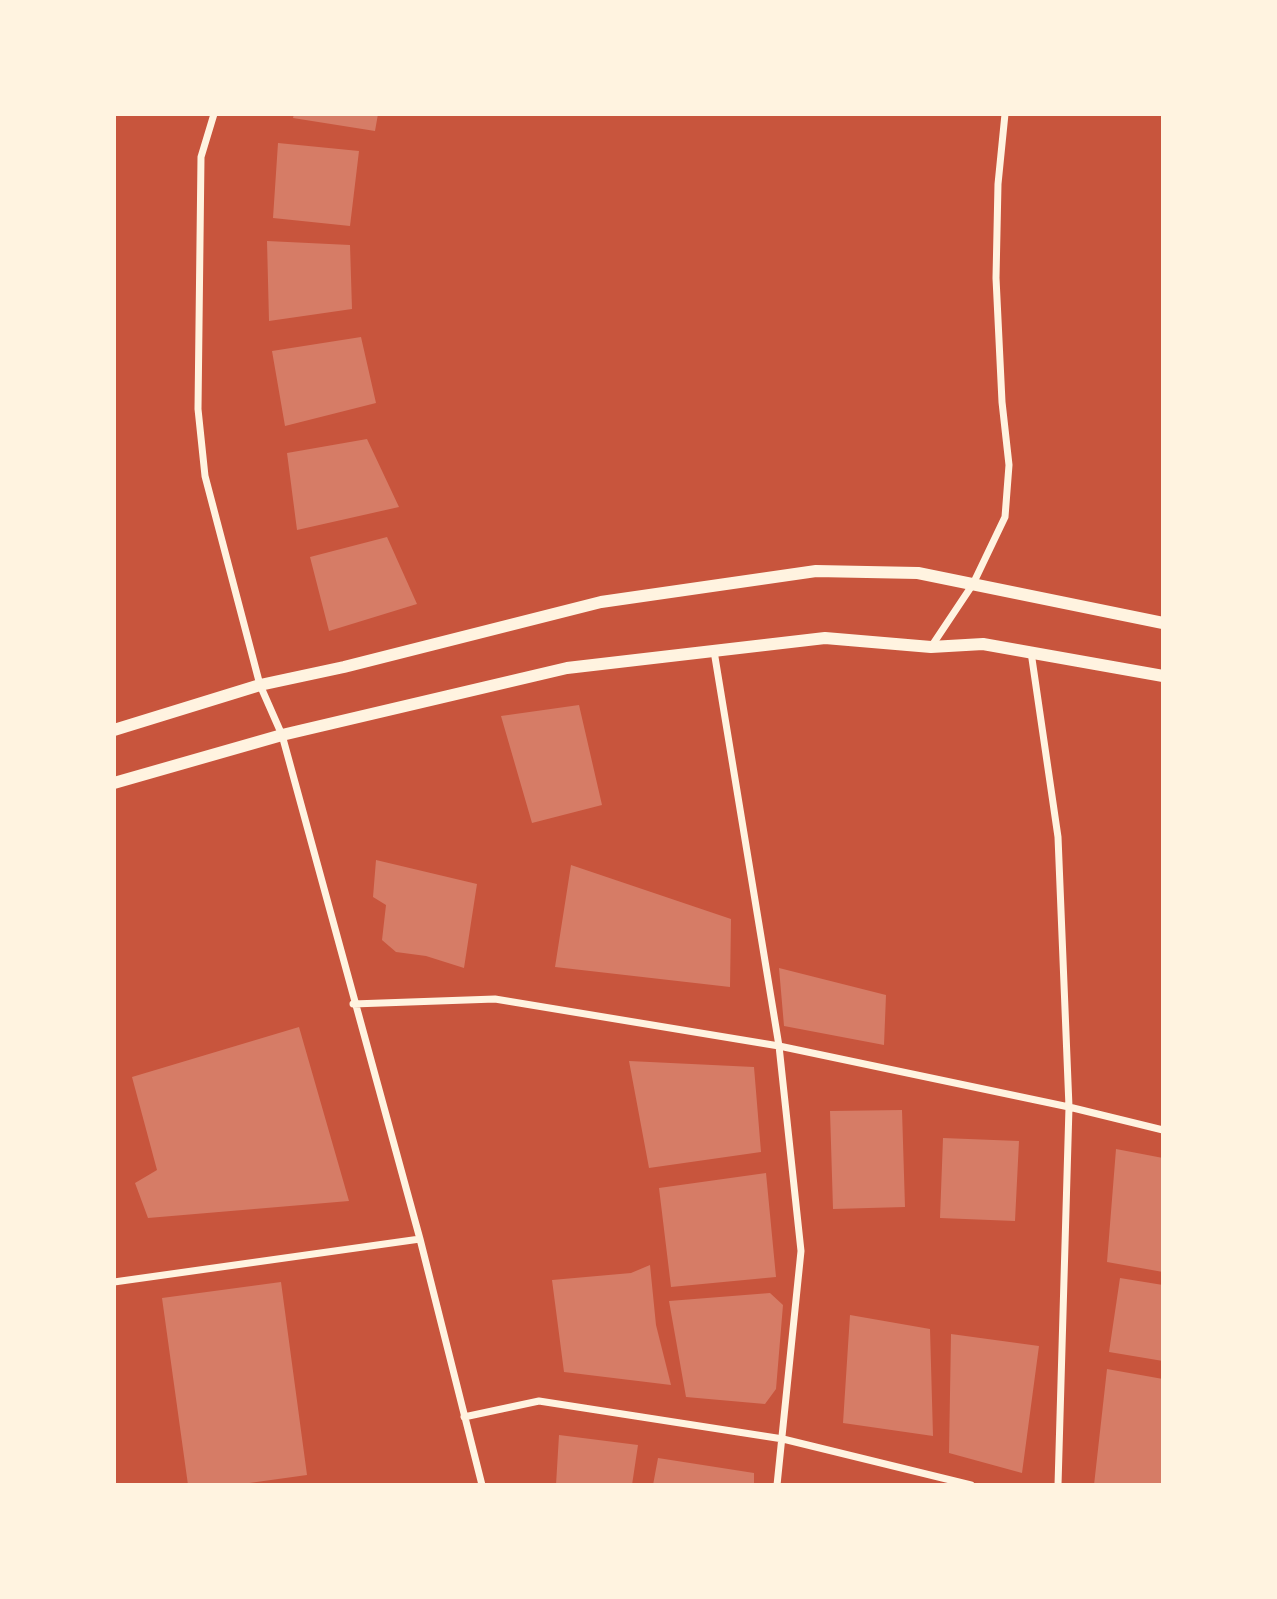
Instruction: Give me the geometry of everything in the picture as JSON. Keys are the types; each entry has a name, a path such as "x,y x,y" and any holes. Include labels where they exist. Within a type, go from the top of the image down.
{"street":[{"path":"214,114 201,157 198,408 205,476 260,685 282,735 419,1240 482,1485"},
{"path":"931,647 973,584 1005,517 1009,465 1002,402 996,278 998,184 1005,114"},
{"path":"114,730 260,685 344,667 601,602 816,571 918,573 1163,623"},
{"path":"114,783 282,735 567,668 825,638 931,647 983,644 1163,676"},
{"path":"715,651 779,1046 801,1251 777,1485"},
{"path":"1031,652 1058,837 1069,1107 1058,1485"},
{"path":"353,1004 495,999 779,1046 1069,1107 1163,1130"},
{"path":"114,1282 419,1240"},
{"path":"464,1417 539,1401 783,1439 971,1485"}],"building":[{"path":"294,114 378,114 375,131 293,118"},
{"path":"278,143 359,151 350,226 273,218"},
{"path":"267,241 350,245 352,309 269,321"},
{"path":"361,337 376,403 285,426 272,351"},
{"path":"367,439 399,507 297,530 287,453"},
{"path":"387,537 417,604 329,631 310,557"},
{"path":"579,705 602,805 532,823 501,716"},
{"path":"376,860 477,884 464,968 426,956 396,952 382,940 386,905 373,897"},
{"path":"571,865 731,919 730,987 555,967"},
{"path":"779,968 886,995 884,1045 784,1026"},
{"path":"299,1027 349,1201 148,1218 135,1183 157,1170 132,1077"},
{"path":"629,1061 754,1067 761,1152 649,1168"},
{"path":"902,1110 905,1207 833,1209 830,1111"},
{"path":"943,1138 1019,1141 1015,1221 940,1218"},
{"path":"1116,1149 1163,1158 1163,1272 1107,1262"},
{"path":"766,1173 776,1277 671,1287 659,1188"},
{"path":"650,1265 656,1325 671,1385 564,1372 552,1280 631,1273"},
{"path":"1120,1278 1163,1285 1163,1361 1109,1352"},
{"path":"281,1282 307,1475 235,1485 188,1485 162,1298"},
{"path":"770,1293 783,1305 776,1389 765,1404 686,1397 669,1301"},
{"path":"850,1315 930,1329 933,1436 843,1423"},
{"path":"951,1334 1039,1346 1022,1473 949,1453"},
{"path":"1107,1369 1163,1379 1163,1485 1094,1485"},
{"path":"559,1435 638,1445 632,1485 556,1485"},
{"path":"658,1458 754,1473 754,1485 653,1485"}]}
